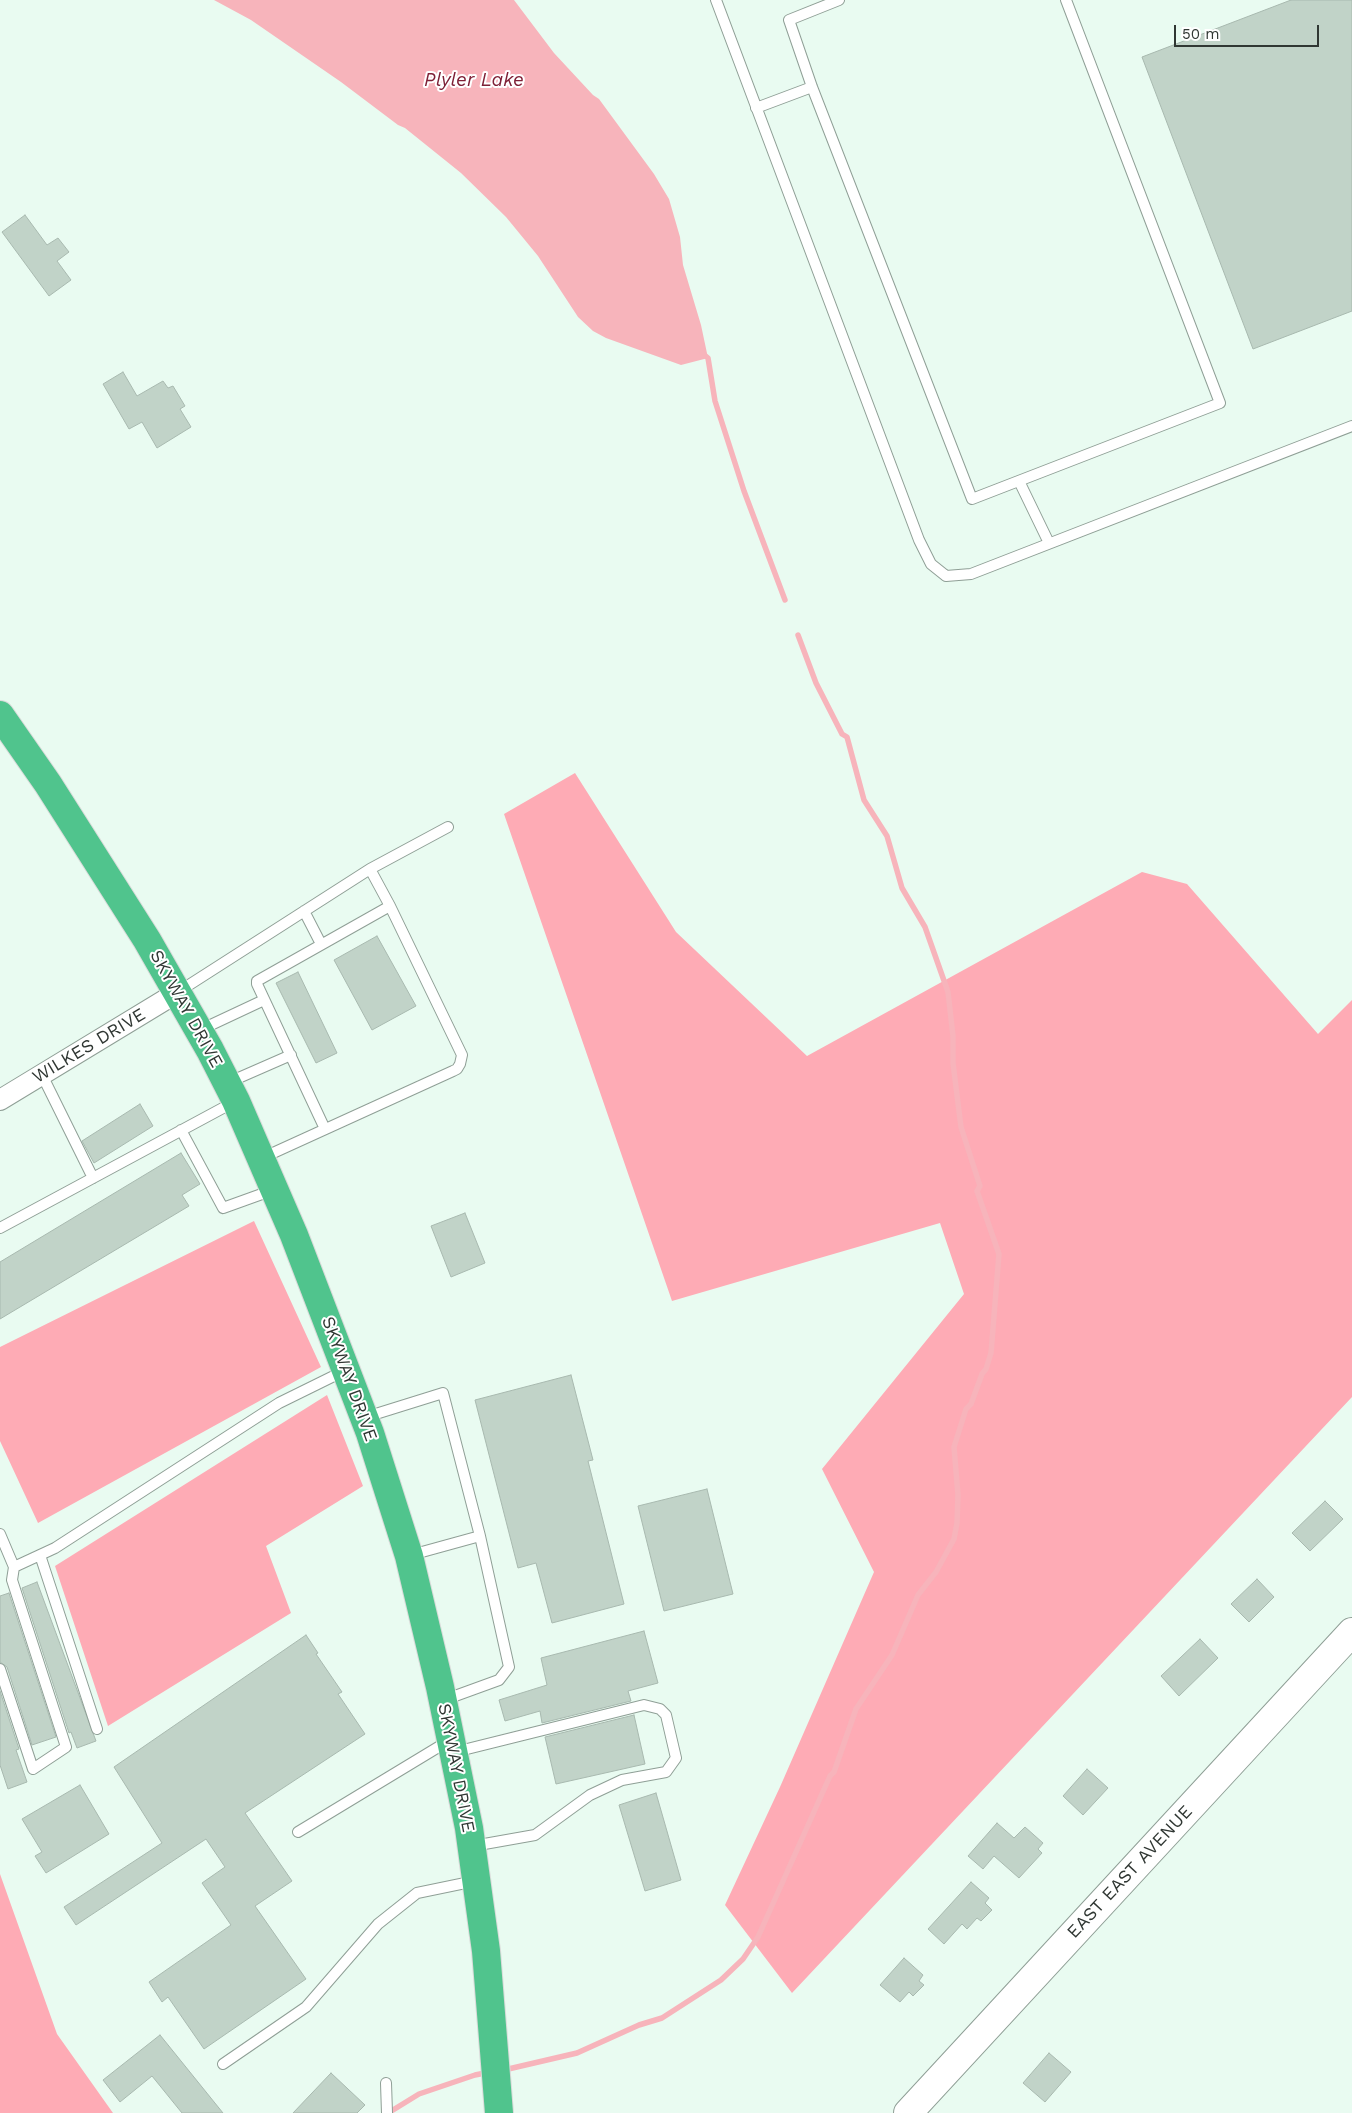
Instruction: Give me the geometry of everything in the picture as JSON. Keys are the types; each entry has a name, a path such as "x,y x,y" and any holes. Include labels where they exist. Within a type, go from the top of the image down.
{"highway":[{"name":"SKYWAY DRIVE","path":"0,715 85,841 178,992 199,1030 262,1158 294,1235 364,1417 409,1556 443,1701 472,1846 487,1961 499,2113"}],"street":[{"name":"WILKES DRIVE","path":"0,1100 178,992"},
{"name":"EAST EAST AVENUE","path":"908,2113 1352,1633"}],"lane":[{"path":"716,0 919,540 931,564 946,576 971,574 1049,542 1352,426"},
{"path":"839,0 789,20 812,87 972,499 1220,403 1066,0"},
{"path":"756,108 812,87"},
{"path":"1019,481 1049,542"},
{"path":"178,992 370,869 448,827"},
{"path":"262,1158 453,1071 460,1064 462,1055 390,906 370,869"},
{"path":"325,1129 257,984 260,977 390,906"},
{"path":"304,911 321,944"},
{"path":"199,1030 264,1000"},
{"path":"0,1228 181,1130 231,1092 290,1055"},
{"path":"42,1075 93,1178"},
{"path":"181,1130 224,1208 274,1189"},
{"path":"14,1567 62,1544 278,1403 347,1370"},
{"path":"364,1417 443,1393 480,1536 509,1667 499,1680 443,1701"},
{"path":"0,1534 14,1567 12,1580 66,1747 33,1769 0,1669"},
{"path":"409,1556 480,1536"},
{"path":"40,1555 97,1729"},
{"path":"298,1832 452,1746 644,1705 660,1709 666,1715 676,1758 666,1772 622,1780 590,1795 535,1835 472,1846"},
{"path":"223,2064 306,2006 378,1924 417,1893 476,1881"},
{"path":"386,2083 387,2113"}],"shaded area":[{"path":"575,773 676,932 807,1056 1142,872 1187,884 1318,1034 1352,1000 1352,1397 792,1993 725,1905 780,1787 874,1572 822,1469 964,1294 940,1223 672,1301 504,814"},
{"path":"254,1221 321,1367 38,1523 0,1441 0,1347"},
{"path":"327,1395 363,1486 266,1546 291,1613 108,1726 55,1566"},
{"path":"0,1874 57,2034 113,2113 0,2113"}],"water":[{"name":"Plyler Lake","path":"214,0 514,0 554,53 599,99 654,174 669,199 680,237 683,265 701,325 708,358 681,365 606,338 593,331 578,317 538,256 506,217 461,173 405,128 398,125 341,82 251,20"}],"building":[{"path":"1291,0 1352,0 1352,311 1253,349 1142,57"},
{"path":"25,215 47,245 58,238 69,252 57,261 71,280 49,296 2,232"},
{"path":"123,372 137,396 163,381 168,388 173,386 185,406 180,409 191,427 157,448 142,422 129,429 103,384"},
{"path":"377,936 416,1006 372,1030 334,960"},
{"path":"298,972 337,1053 316,1063 276,983"},
{"path":"140,1104 153,1126 94,1163 82,1141"},
{"path":"181,1153 200,1184 182,1195 189,1206 0,1319 0,1262"},
{"path":"465,1213 485,1263 451,1277 431,1226"},
{"path":"571,1375 593,1460 588,1461 624,1604 552,1623 536,1563 518,1568 475,1400"},
{"path":"707,1489 733,1594 664,1611 638,1506"},
{"path":"1325,1501 1343,1519 1310,1551 1292,1533"},
{"path":"1257,1579 1274,1597 1249,1622 1231,1604"},
{"path":"37,1582 96,1741 77,1748 71,1732 69,1733 22,1588"},
{"path":"9,1593 56,1737 32,1745 7,1667 0,1662 0,1596"},
{"path":"644,1631 658,1683 628,1691 631,1701 542,1723 540,1711 505,1721 499,1700 547,1685 541,1658"},
{"path":"306,1635 318,1653 316,1654 342,1692 338,1694 365,1734 245,1813 292,1881 255,1906 306,1979 204,2049 168,1997 162,2002 149,1982 231,1925 202,1883 225,1867 206,1839 76,1925 64,1907 162,1843 114,1767"},
{"path":"1200,1639 1218,1658 1179,1696 1161,1676"},
{"path":"0,1691 19,1749 16,1750 27,1782 8,1789 0,1765"},
{"path":"634,1715 645,1764 556,1784 545,1737"},
{"path":"1087,1769 1108,1788 1083,1815 1063,1796"},
{"path":"80,1785 109,1834 46,1873 35,1856 42,1852 22,1819"},
{"path":"656,1793 681,1880 645,1891 619,1805"},
{"path":"997,1823 1014,1838 1025,1827 1043,1843 1038,1849 1042,1853 1019,1878 994,1856 983,1869 968,1856"},
{"path":"971,1882 989,1898 985,1903 992,1910 981,1921 977,1918 967,1929 962,1924 944,1944 928,1929"},
{"path":"904,1958 923,1975 919,1981 924,1985 913,1996 909,1992 900,2002 880,1985"},
{"path":"160,2035 223,2113 182,2113 152,2076 120,2102 103,2080"},
{"path":"1049,2053 1071,2072 1045,2102 1023,2083"},
{"path":"331,2073 365,2105 357,2113 293,2113"}],"waterway":[{"path":"702,353 708,358 715,401 744,491 785,600"},
{"path":"504,2070 577,2053 639,2025 662,2018 721,1980 743,1959 758,1937 830,1776 834,1772 856,1709 892,1655 918,1595 936,1572 954,1539 957,1523 958,1495 954,1447 966,1409 971,1404 991,1353 999,1254 977,1191 980,1186 961,1127 953,1063 953,1036 948,992 925,927 902,888 887,836 864,800 847,737 842,734 816,683 798,635"},
{"path":"388,2113 419,2094 475,2075 490,2072"}]}
